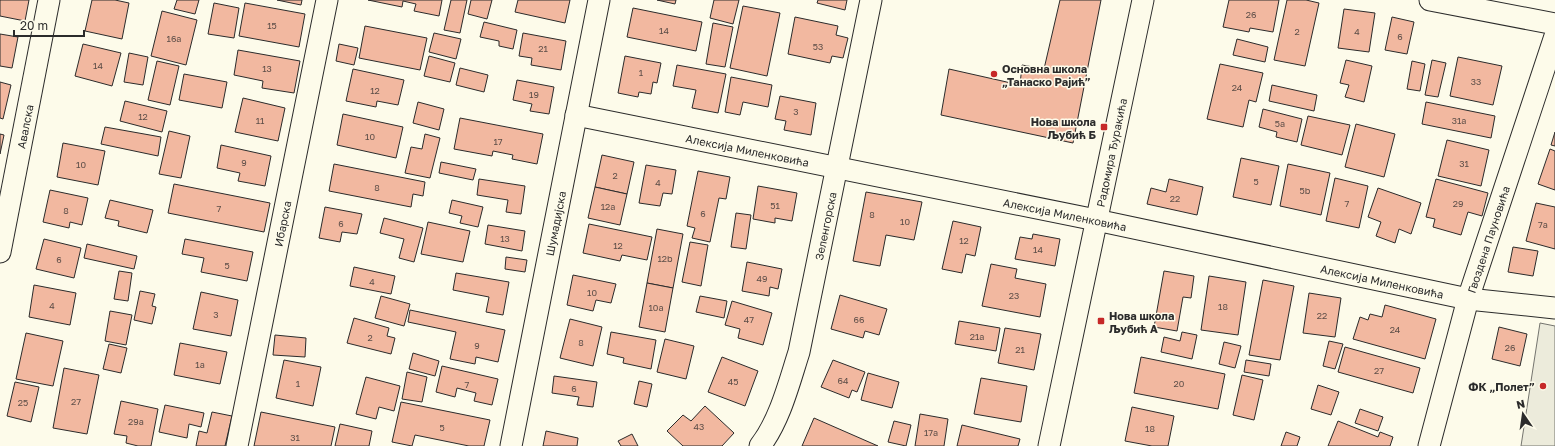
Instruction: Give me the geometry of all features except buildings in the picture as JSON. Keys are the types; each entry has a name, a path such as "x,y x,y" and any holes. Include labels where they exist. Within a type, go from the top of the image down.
{"street":[{"name":"Авалска","path":"0,252 49,0"},
{"name":"Ибарска","path":"237,446 327,0"},
{"name":"Шумадијска","path":"511,446 599,0"},
{"name":"Зеленгорска","path":"760,446 766,438 780,409 799,352 871,0"},
{"name":"Радомира Ђуракића","path":"1049,446 1143,0"},
{"path":"1430,0 1555,24"},
{"name":"Гвоздена Пауновића","path":"1429,446 1468,299 1555,36"},
{"name":"Алексија Миленковића","path":"576,115 1096,220 1468,299 1555,308"}],"shaded area":[{"name":"ФК „Полет”","path":"1540,323 1555,326 1555,446 1521,446"}],"place":[{"name":"Основна школа „Танаско Рајић”","path":"994,74"},
{"name":"Нова школа Љубић Б","path":"1104,127"},
{"name":"Нова школа Љубић А","path":"1101,321"},
{"name":"ФК „Полет”","path":"1543,386"}]}
